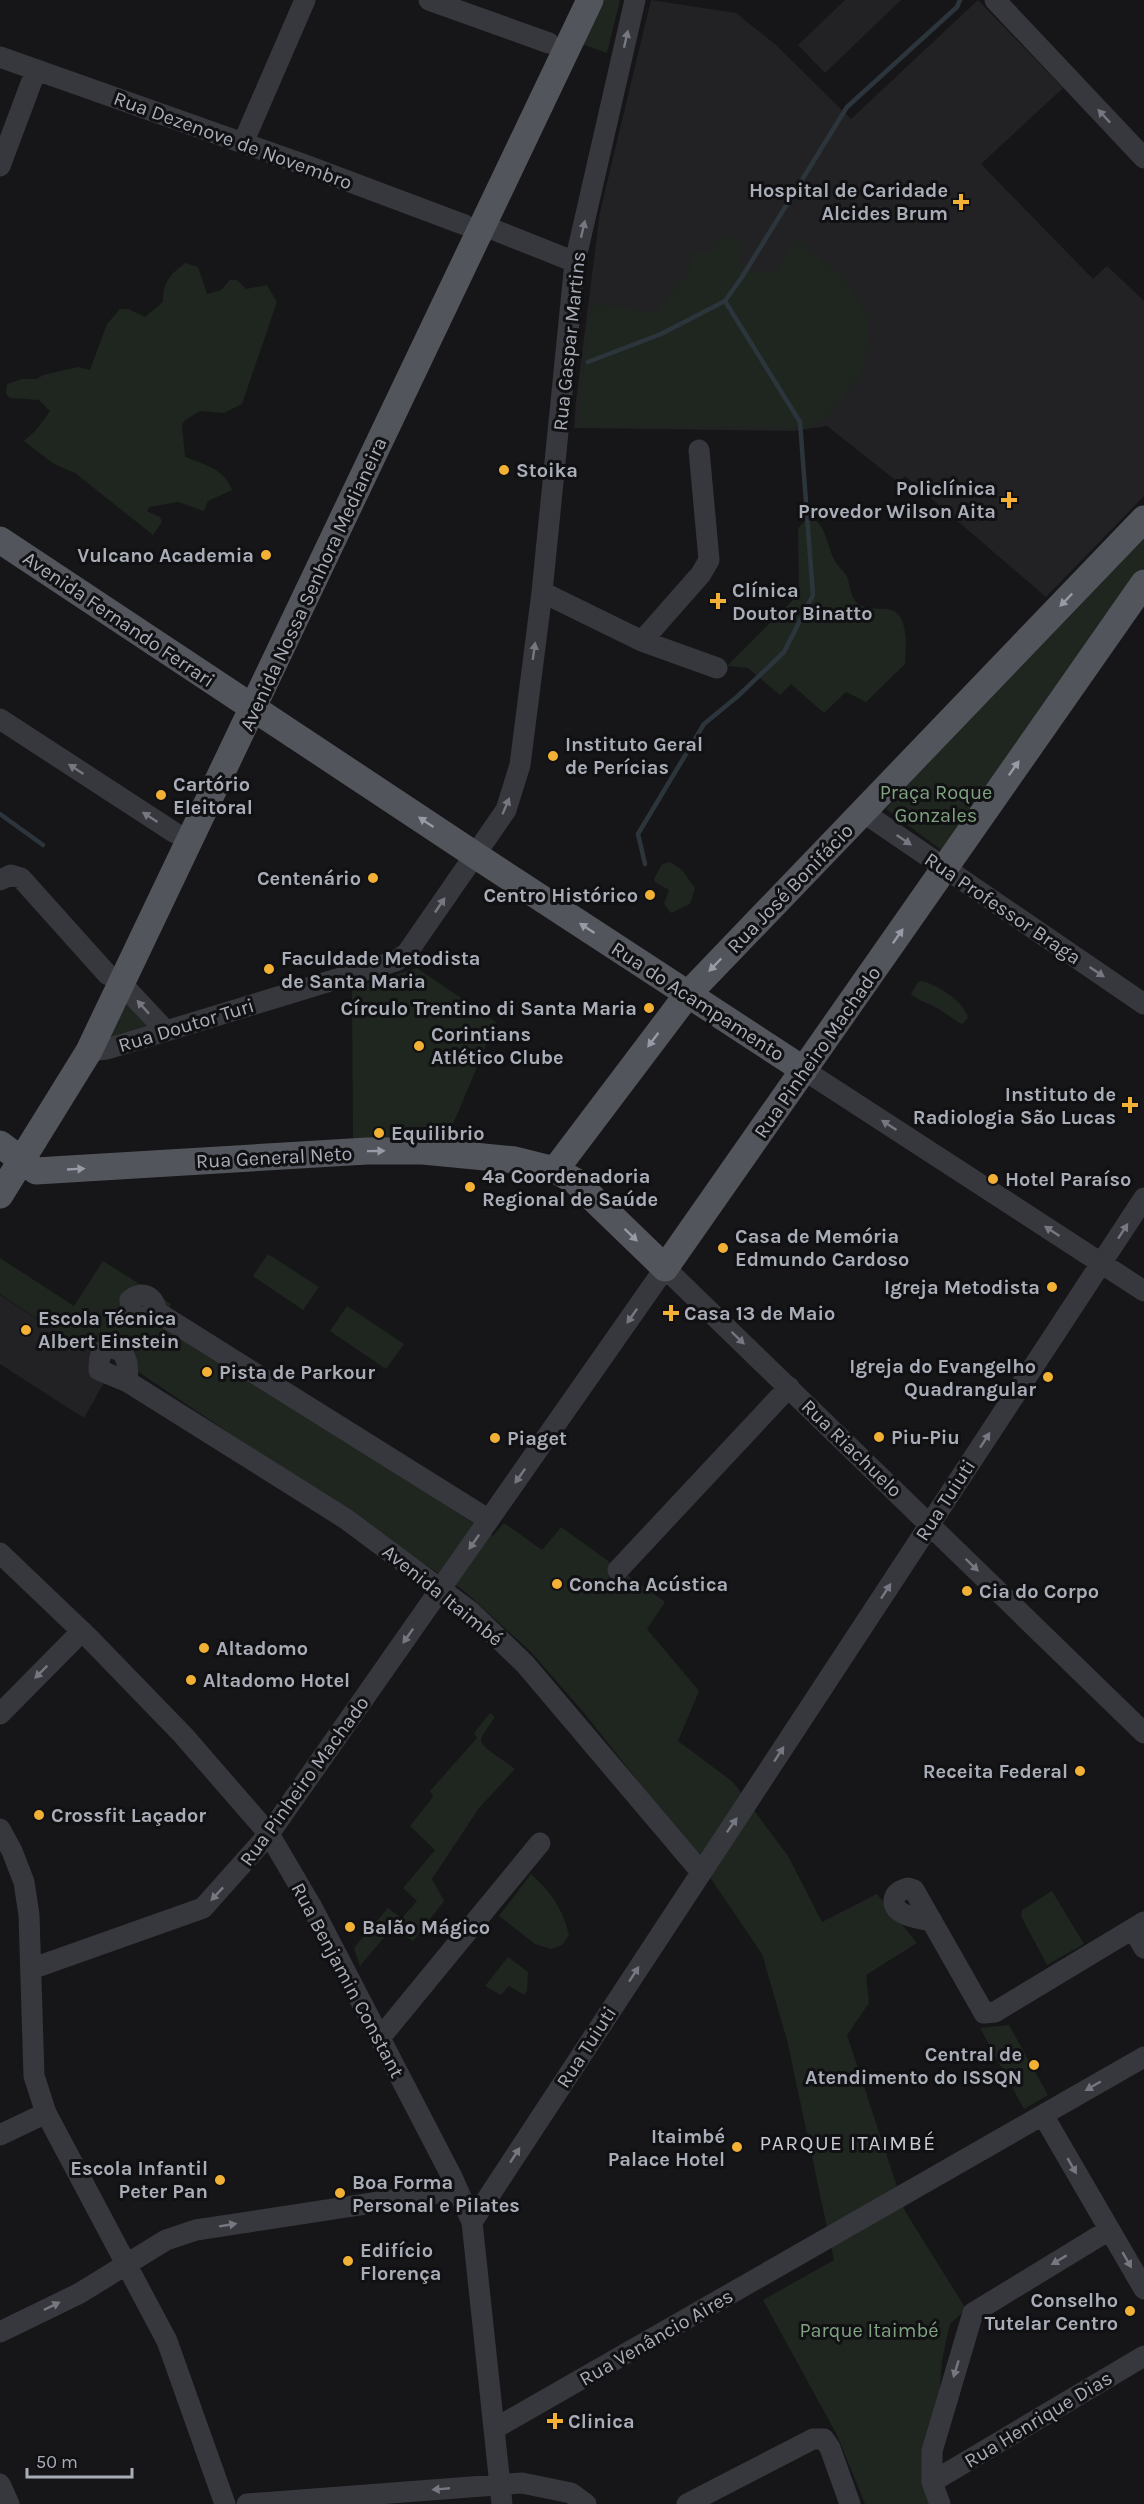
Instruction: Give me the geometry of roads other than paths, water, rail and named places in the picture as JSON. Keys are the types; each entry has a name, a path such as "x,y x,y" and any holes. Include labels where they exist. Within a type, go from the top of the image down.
{"main road":[{"name":"Avenida Nossa Senhora Medianeira","path":"474,225 569,0"},
{"name":"Avenida Nossa Senhora Medianeira","path":"7,1154 115,979 474,225 590,0"},
{"name":"Rua José Bonifácio","path":"555,1170 688,994 1144,519"},
{"name":"Avenida Fernando Ferrari","path":"0,540 242,712"},
{"name":"Avenida Fernando Ferrari","path":"0,559 242,712"},
{"name":"Rua Pinheiro Machado","path":"665,1268 1144,583"},
{"name":"Avenida Nossa Senhora Medianeira","path":"7,1154 89,1051 115,979 175,833 242,712"},
{"name":"Rua do Acampamento","path":"242,712 475,855 804,1070"},
{"name":"Rua General Neto","path":"7,1154 36,1171 367,1151 423,1151 515,1160 555,1170"},
{"path":"0,1195 7,1154"},
{"name":"Rua Riachuelo","path":"555,1170 575,1181 665,1268"}],"street":[{"path":"243,144 305,0"},
{"path":"429,0 549,44"},
{"name":"Rua Gaspar Martins","path":"475,855 506,810 519,765 542,592 575,262 635,0"},
{"path":"995,0 1144,158"},
{"name":"Rua Dezenove de Novembro","path":"0,57 575,262"},
{"path":"0,166 36,70"},
{"path":"642,641 701,574 709,560 699,450"},
{"path":"542,592 642,641 717,668"},
{"path":"0,719 175,833"},
{"name":"Rua Professor Braga","path":"863,812 1144,1004"},
{"name":"Rua Doutor Turi","path":"89,1051 107,1049 396,961 407,953 475,855"},
{"path":"0,880 11,875 21,878 166,1031"},
{"name":"Rua do Acampamento","path":"804,1070 1144,1292"},
{"name":"Rua Tuiuti","path":"472,2222 1144,1198"},
{"name":"Rua Riachuelo","path":"665,1268 1144,1733"},
{"name":"Rua Pinheiro Machado","path":"31,1969 203,1908 269,1834 665,1268"},
{"path":"157,1312 489,1520"},
{"name":"Avenida Itaimbé","path":"128,1382 346,1519 442,1588 471,1612 525,1664 701,1872"},
{"path":"618,1570 789,1387"},
{"name":"Rua Benjamin Constant","path":"0,1553 82,1631 183,1735 269,1834 313,1909 458,2190 472,2222 501,2494"},
{"path":"0,1714 82,1631"},
{"path":"0,1829 12,1851 24,1882 29,1915 34,2076 46,2113 167,2341 225,2504"},
{"path":"380,2038 540,1843"},
{"path":"932,1921 984,2013 995,2012 1138,1926 1144,1948"},
{"path":"1144,2057 1043,2115 1144,2289"},
{"path":"0,2135 46,2113"},
{"name":"Rua Venâncio Aires","path":"494,2429 1043,2115"},
{"path":"0,2332 80,2293 166,2240 195,2230 458,2190"},
{"path":"940,2504 932,2482 932,2451 973,2313 1109,2230"},
{"name":"Rua Henrique Dias","path":"932,2482 1144,2356"},
{"path":"687,2504 813,2439 824,2439 830,2448 850,2504"},
{"path":"247,2504 501,2494 522,2483 571,2493 586,2504"},
{"path":"0,2484 9,2504"}],"waterway":[{"path":"645,864 638,834 704,724 738,696 784,652 813,595 800,422 725,301 847,107 957,7 960,0"},
{"path":"588,362 661,334 725,301"},
{"path":"0,814 43,845"}],"place":[{"name":"Hospital de Caridade Alcides Brum","path":"961,202"},
{"name":"Stoika","path":"504,470"},
{"name":"Policlínica Provedor Wilson Aita","path":"1009,500"},
{"name":"Vulcano Academia","path":"266,555"},
{"name":"Clínica Doutor Binatto","path":"718,601"},
{"name":"Instituto Geral de Perícias","path":"553,756"},
{"name":"Cartório Eleitoral","path":"161,795"},
{"name":"Centenário","path":"373,878"},
{"name":"Centro Histórico","path":"650,895"},
{"name":"Faculdade Metodista de Santa Maria","path":"269,969"},
{"name":"Círculo Trentino di Santa Maria","path":"649,1008"},
{"name":"Corintians Atlético Clube","path":"419,1046"},
{"name":"Instituto de Radiologia São Lucas","path":"1130,1105"},
{"name":"Equilibrio","path":"379,1133"},
{"name":"Hotel Paraíso","path":"993,1179"},
{"name":"4ª Coordenadoria Regional de Saúde","path":"470,1187"},
{"name":"Casa de Memória Edmundo Cardoso","path":"723,1248"},
{"name":"Igreja Metodista","path":"1052,1287"},
{"name":"Casa 13 de Maio","path":"671,1313"},
{"name":"Escola Técnica Albert Einstein","path":"26,1330"},
{"name":"Pista de Parkour","path":"207,1372"},
{"name":"Igreja do Evangelho Quadrangular","path":"1048,1377"},
{"name":"Piu-Piu","path":"879,1437"},
{"name":"Piaget","path":"495,1438"},
{"name":"Concha Acústica","path":"557,1584"},
{"name":"Cia do Corpo","path":"967,1591"},
{"name":"Altadomo","path":"204,1648"},
{"name":"Altadomo Hotel","path":"191,1680"},
{"name":"Receita Federal","path":"1080,1771"},
{"name":"Crossfit Laçador","path":"39,1815"},
{"name":"Balão Mágico","path":"350,1927"},
{"name":"Central de Atendimento do ISSQN","path":"1034,2065"},
{"name":"Itaimbé Palace Hotel","path":"737,2147"},
{"name":"Escola Infantil Peter Pan","path":"220,2180"},
{"name":"Boa Forma Personal e Pilates","path":"340,2193"},
{"name":"Edifício Florença","path":"348,2261"},
{"name":"Conselho Tutelar Centro","path":"1130,2311"},
{"name":"Clinica","path":"555,2421"}],"district":[{"name":"PARQUE ITAIMBÉ","path":"848,2143"}],"park label":[{"name":"Praça Roque Gonzales","path":"936,804"},
{"name":"Parque Itaimbé","path":"869,2330"}]}
